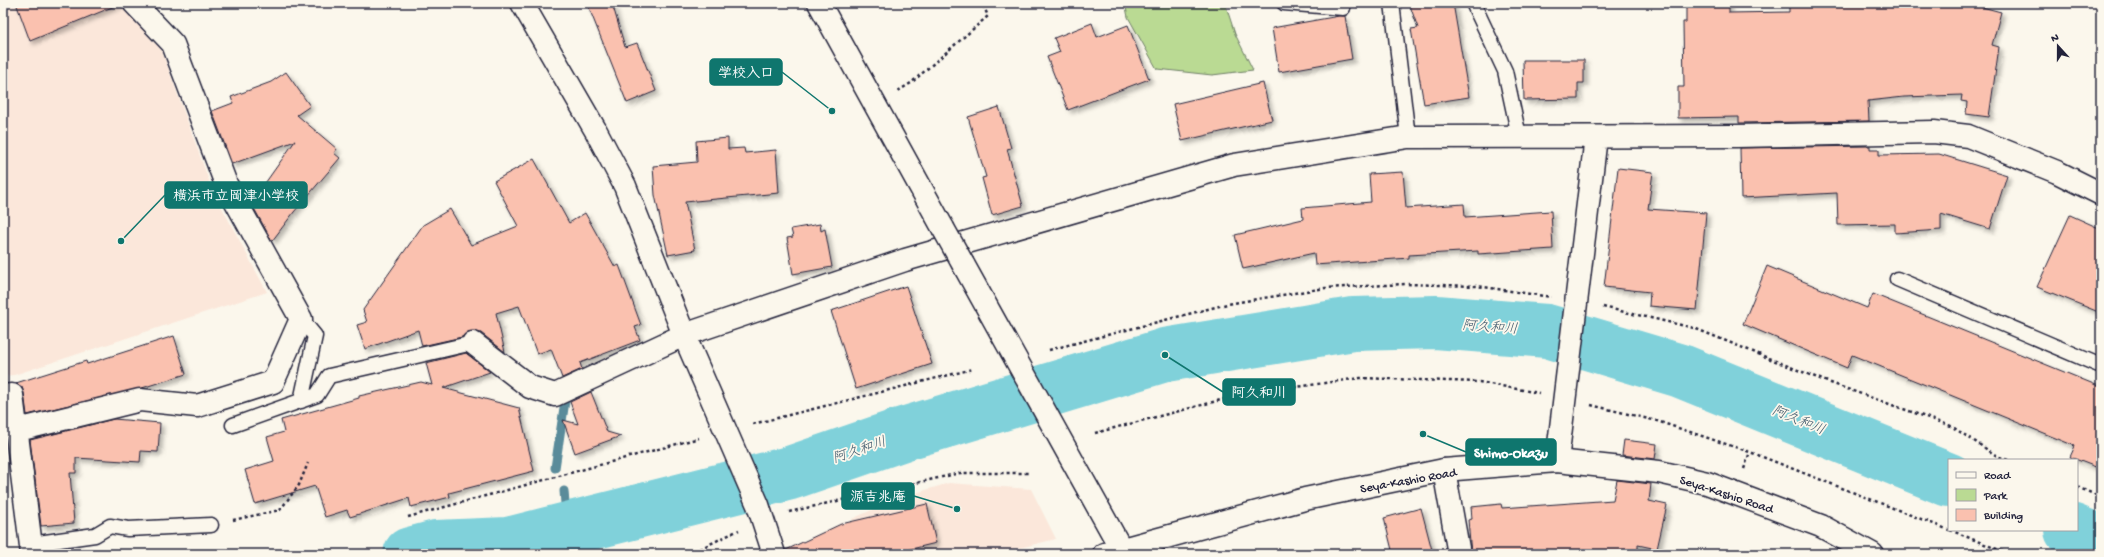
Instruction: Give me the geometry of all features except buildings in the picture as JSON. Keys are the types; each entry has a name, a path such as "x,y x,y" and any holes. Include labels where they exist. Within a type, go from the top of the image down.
{"street":[{"path":"18,430 140,400 197,406 273,382 300,320 226,184 172,44 134,3"},
{"path":"522,3 592,124 625,186 684,335 760,512 774,554"},
{"path":"819,3 1055,432 1116,553"},
{"path":"473,343 530,387 556,395 684,335 905,260 1234,165 1408,136 1947,133 1968,136 2057,172 2101,194"},
{"path":"1558,461 1596,136"},
{"path":"3,396 12,395 18,430 32,550"},
{"name":"Seya-Kashio Road","path":"1116,553 1306,499 1444,470 1558,461 1659,472 1707,483 1821,526 1872,554"},
{"path":"1444,470 1459,554"}],"lane":[{"path":"1284,3 1343,8 1343,3"},
{"path":"1392,3 1408,136"},
{"path":"1473,3 1504,71 1519,136"},
{"path":"1897,280 2101,366"},
{"path":"300,320 315,336 301,401"},
{"path":"233,425 317,395 329,376 473,343"},
{"path":"32,550 95,535 110,526 128,529 212,525"}],"path":[{"path":"876,105 911,83 988,16 982,3"},
{"path":"1049,350 1227,304 1325,288 1406,284 1477,286 1575,310 1694,328 1825,381 1951,426 1997,456 2005,459"},
{"path":"408,517 729,439 973,369"},
{"path":"1094,433 1240,395 1360,378 1479,382 1567,390 1657,422 1750,452 1948,530"},
{"path":"212,525 280,510 299,485 308,463"},
{"path":"690,554 760,512 960,473 1030,473"},
{"path":"2078,487 2101,497"},
{"path":"1952,531 2009,554"}],"shaded area":[{"path":"3,3 118,3 162,51 212,189 267,292 14,375 3,376"},
{"path":"949,483 1031,489 1056,539 994,554 862,554 852,519 896,499"}],"green space":[{"path":"1125,3 1225,3 1235,34 1253,70 1212,75 1157,69 1128,17"}],"waterway":[{"name":"阿久和川","path":"410,554 436,547 508,544 790,473 903,434 1165,355 1353,324 1436,322 1547,331 1681,371 1948,480"},
{"path":"555,468 565,401"},
{"path":"564,491 567,529"},
{"name":"阿久和川","path":"2074,531 2101,542"}],"place":[{"name":"学校入口","path":"832,111"},
{"name":"横浜市立岡津小学校","path":"121,241"},
{"name":"阿久和川","path":"1165,355"},
{"name":"Shimo-Okazu","path":"1423,434"},
{"name":"源吉兆庵","path":"957,509"}]}
